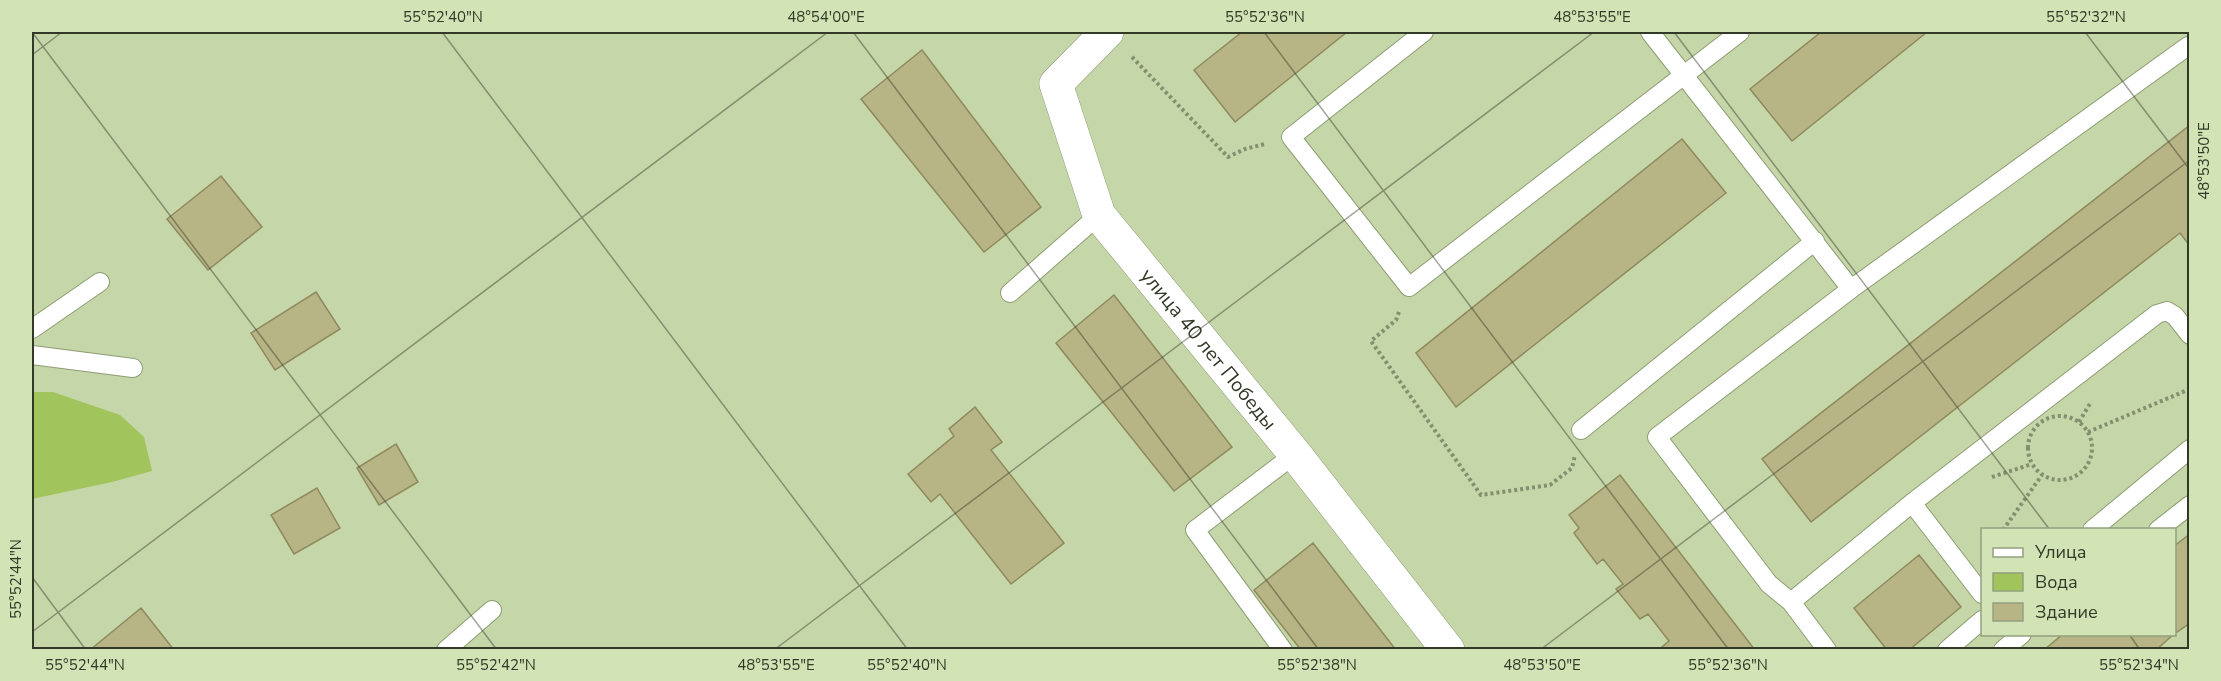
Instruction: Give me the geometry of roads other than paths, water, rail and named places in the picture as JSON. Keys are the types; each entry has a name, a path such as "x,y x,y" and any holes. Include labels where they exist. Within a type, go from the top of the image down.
{"street":[{"name":"улица 40 лет Победы","path":"1116,40 1056,84 1099,215 1295,454 1448,650"}],"lane":[{"path":"1424,32 1292,137 1409,287 1740,32"},
{"path":"1650,32 1851,289"},
{"path":"1827,650 1791,602 1769,584 1657,436 1851,289 2187,46 2190,49"},
{"path":"1010,293 1099,215"},
{"path":"1581,430 1815,241"},
{"path":"32,329 100,282"},
{"path":"1791,602 1912,503 2157,314 2167,310 2175,316 2190,335"},
{"path":"32,355 133,368"},
{"path":"2094,528 2190,449"},
{"path":"1283,650 1195,530 1295,454"},
{"path":"1912,503 1981,591"},
{"path":"2161,528 2190,505"},
{"path":"446,650 492,610"},
{"path":"1947,650 1981,622"}],"water":[{"path":"32,392 53,392 120,415 144,437 152,471 32,499"}]}
